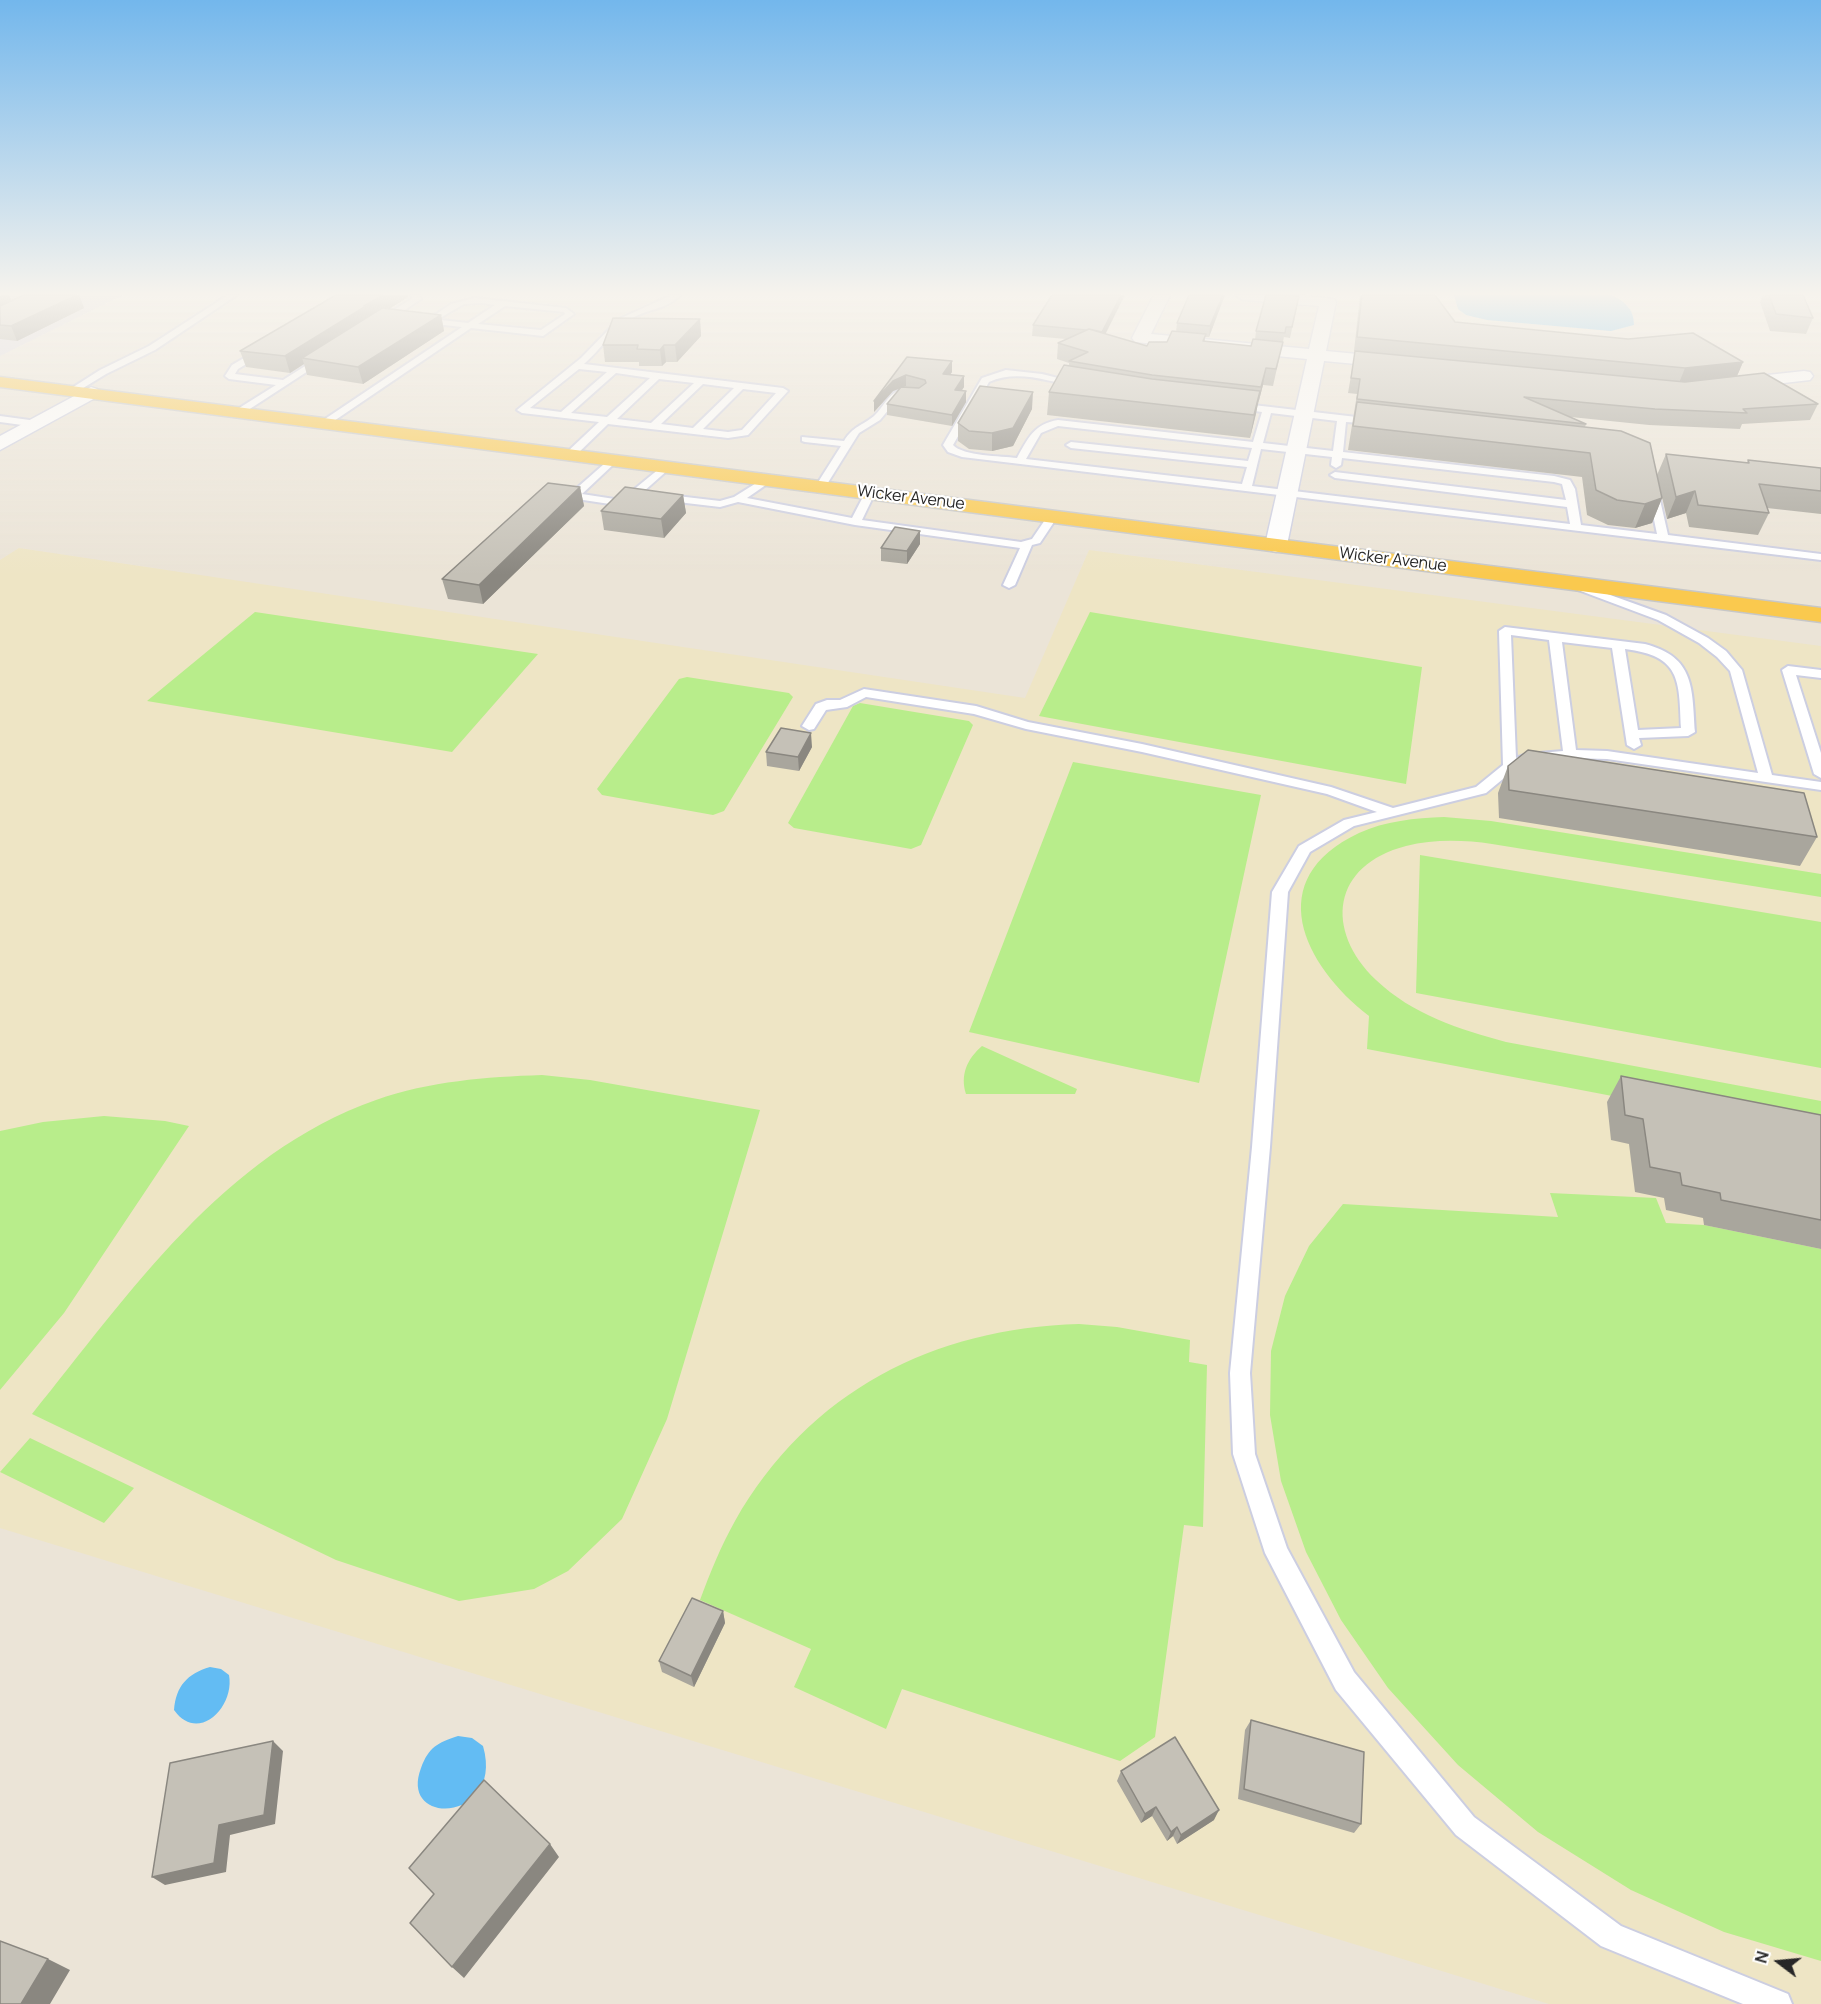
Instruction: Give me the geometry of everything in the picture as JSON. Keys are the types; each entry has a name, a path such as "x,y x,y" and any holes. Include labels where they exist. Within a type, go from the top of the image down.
{"highway":[{"name":"Wicker Avenue","path":"52,389 1821,615"}],"street":[{"path":"1276,545 1311,389"},
{"path":"0,444 91,393"}],"lane":[{"path":"72,391 76,389"},
{"path":"239,412 276,389"},
{"path":"325,423 376,389"},
{"path":"549,389 522,410 728,435 745,433 783,391 762,389"},
{"path":"563,415 594,389"},
{"path":"570,454 643,389"},
{"path":"653,426 693,389"},
{"path":"695,431 738,389"},
{"path":"980,389 948,445 951,450 962,454 1821,557"},
{"path":"820,486 855,431 877,418 897,394 912,392"},
{"path":"1220,405 1389,424"},
{"path":"1246,488 1267,410"},
{"path":"1331,498 1342,418"},
{"path":"0,419 37,424"},
{"path":"1020,461 1038,428 1046,424 1058,423 1554,479 1566,482 1570,489 1576,528"},
{"path":"806,439 846,444"},
{"path":"1071,444 1253,465"},
{"path":"612,460 574,496 623,503 665,467"},
{"path":"1335,475 1572,504"},
{"path":"634,494 710,504 730,502 766,480"},
{"path":"1652,483 1663,538"},
{"path":"855,522 870,493"},
{"path":"738,499 855,522 1021,545 1036,541 1053,516"},
{"path":"1009,585 1028,543"},
{"path":"1565,582 1676,625 1706,642 1728,659 1736,670 1766,777"},
{"path":"1510,766 1505,631 1664,653 1676,663 1684,675 1688,732 1632,734"},
{"path":"1555,637 1570,754"},
{"path":"1618,645 1636,759"},
{"path":"1821,674 1788,670 1821,774"},
{"path":"809,726 821,707 827,704 842,704 864,693 914,700 976,710 1026,725 1142,747 1331,791 1391,812"},
{"path":"1778,2004 1611,1936 1465,1826 1345,1681 1277,1553 1244,1454 1240,1373 1261,1147 1280,892 1304,849 1349,823 1481,790 1510,766 1527,758 1570,754 1607,755 1821,786"}],"shaded area":[{"path":"19,548 1025,698 1089,550 1821,646 1821,2004 1549,2004 0,1528 0,560"}],"green space":[{"path":"255,612 538,654 452,752 147,701"},
{"path":"1090,612 1422,667 1406,784 1039,716"},
{"path":"687,677 789,693 793,697 724,811 713,815 602,795 597,789 679,679"},
{"path":"860,703 969,721 973,725 921,845 911,849 794,828 788,823 853,706"},
{"path":"1073,762 1261,795 1199,1083 969,1032"},
{"path":"1444,817 1491,821 1821,874 1821,897 1492,844 1460,841 1427,842 1406,846 1381,855 1363,868 1350,884 1344,901 1343,921 1348,941 1359,961 1390,992 1421,1012 1471,1032 1506,1042 1821,1101 1821,1136 1367,1049 1369,1016 1326,972 1311,948 1302,923 1302,898 1310,874 1329,852 1359,833 1400,821"},
{"path":"1420,855 1821,922 1821,1068 1416,993"},
{"path":"982,1046 1077,1089 1075,1094 966,1094 964,1074 966,1068 972,1056"},
{"path":"542,1075 590,1080 760,1110 667,1419 622,1519 568,1571 534,1589 459,1601 336,1560 32,1414 106,1321 183,1232 226,1191 271,1155 321,1124 376,1100 396,1094 458,1081"},
{"path":"104,1116 165,1121 189,1126 64,1313 0,1390 0,1131 43,1122"},
{"path":"1550,1193 1656,1198 1666,1223 1704,1225 1821,1249 1821,1961 1724,1932 1631,1890 1538,1832 1458,1765 1388,1688 1341,1620 1306,1552 1281,1481 1270,1415 1271,1351 1285,1296 1309,1246 1343,1204 1558,1217"},
{"path":"1079,1324 1117,1327 1190,1340 1189,1362 1207,1365 1203,1527 1184,1525 1155,1737 1120,1761 902,1689 886,1729 794,1687 811,1649 700,1600 730,1530 765,1475 800,1436 838,1403 880,1375 926,1354 974,1338 1026,1328"},
{"path":"30,1438 134,1488 104,1523 0,1472"}],"water":[{"path":"210,1667 221,1669 229,1675 226,1699 221,1709 204,1722 194,1723 184,1720 174,1710 177,1694 189,1677"},
{"path":"458,1736 472,1738 483,1746 486,1771 479,1790 467,1802 452,1808 436,1807 424,1801 418,1787 421,1768 431,1750 444,1741"}],"building":[{"path":"900,389 956,389 966,391 952,415 887,404"},
{"path":"979,389 1033,392 1013,428 992,433 969,431 958,423"},
{"path":"1051,389 1238,389 1260,391 1254,415 1049,392"},
{"path":"1359,389 1791,389 1818,404 1743,409 1747,413 1655,409 1524,397 1586,424 1357,399"},
{"path":"1357,402 1621,431 1650,443 1662,498 1645,504 1617,500 1596,490 1590,453 1353,426"},
{"path":"1666,454 1821,468 1821,491 1759,484 1769,513 1698,505 1695,491 1676,497"},
{"path":"548,483 580,487 479,585 442,579"},
{"path":"625,487 683,495 661,519 601,511"},
{"path":"895,527 920,531 907,551 881,548"},
{"path":"781,728 811,733 798,757 766,752"},
{"path":"1528,750 1804,793 1817,837 1509,790 1508,766"},
{"path":"1621,1076 1821,1115 1821,1220 1721,1200 1720,1193 1682,1185 1680,1173 1650,1167 1643,1119 1625,1115"},
{"path":"692,1598 723,1611 691,1676 659,1661"},
{"path":"1251,1720 1364,1752 1361,1824 1244,1789"},
{"path":"1175,1737 1219,1810 1181,1835 1177,1827 1171,1832 1156,1807 1145,1814 1121,1771"},
{"path":"273,1741 264,1815 219,1825 214,1863 152,1877 170,1763"},
{"path":"484,1780 550,1844 452,1967 410,1923 434,1894 409,1868"},
{"path":"0,1941 48,1959 21,2004 0,2004"}]}
